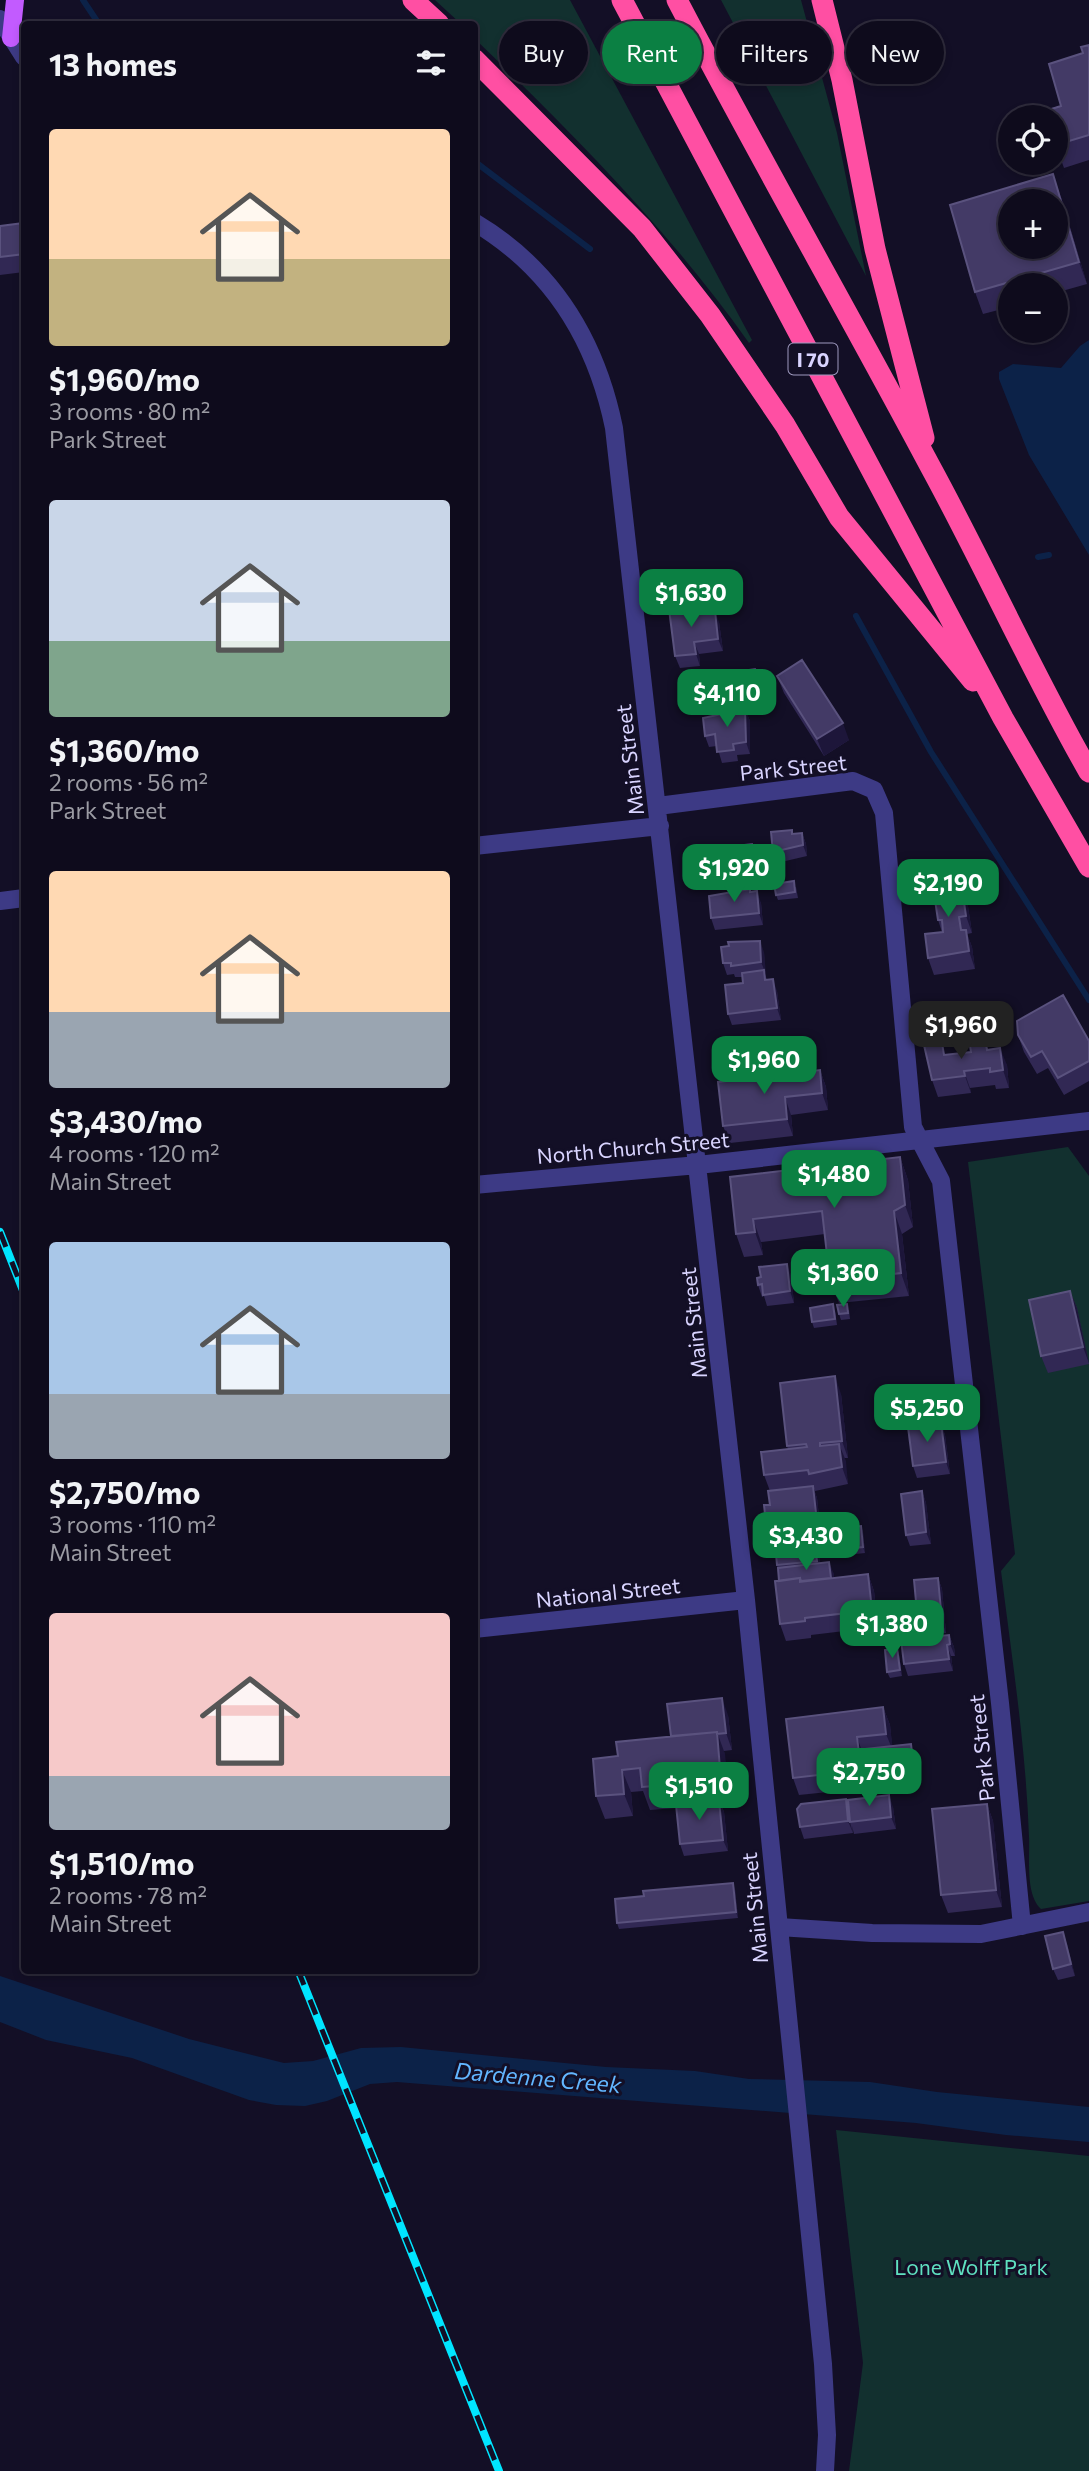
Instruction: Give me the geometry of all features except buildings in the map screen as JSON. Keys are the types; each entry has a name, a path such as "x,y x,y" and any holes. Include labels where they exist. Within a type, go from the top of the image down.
{"highway":[{"path":"413,0 436,21"},
{"name":"I 70","path":"622,0 1003,718 1089,867"},
{"name":"I 70","path":"677,0 771,179 931,467 1052,707 1089,772"},
{"path":"822,0 842,80 878,260 931,467"},
{"path":"478,62 642,228 710,315 785,425 839,517 1003,718"}],"main road":[{"path":"6,34 15,0"}],"street":[{"path":"0,19 6,34 21,53"},
{"name":"Main Street","path":"478,225 509,245 552,286 587,340 607,392 620,471 746,1600 827,2412 825,2471"},
{"name":"Park Street","path":"658,806 853,781 874,790 884,813 913,1127 941,1181 1000,1703 1022,1926"},
{"path":"478,846 660,826"},
{"path":"0,901 21,898"},
{"name":"North Church Street","path":"478,1185 698,1165 1089,1121"},
{"name":"National Street","path":"478,1629 746,1600"},
{"path":"779,1927 940,1935 981,1934 1089,1912"}],"green space":[{"path":"435,0 570,0 581,21 499,21 499,63 478,42 478,21 458,21"},
{"path":"721,0 801,0 807,21 732,21"},
{"path":"588,34 602,60 602,84 615,84 752,340 749,343 653,222 521,84 588,84"},
{"path":"765,84 824,84 837,133 866,276"},
{"path":"1068,1147 1089,1176 1089,1901 1041,1909 1030,1885 1025,1770 1001,1571 1015,1554 968,1162"},
{"name":"Lone Wolff Park","path":"836,2130 1089,2156 1089,2471 849,2471 863,2363"}],"water":[{"path":"1089,340 1089,555 1029,455 999,379 999,372 1013,364 1061,368 1080,346"},
{"name":"Dardenne Creek","path":"0,1976 189,2039 284,2063 313,2061 361,2048 401,2047 606,2067 695,2071 749,2079 870,2082 937,2092 1089,2107 1089,2142 1006,2135 916,2123 397,2082 370,2084 327,2101 305,2106 276,2105 249,2100 132,2058 46,2040 0,2022"}],"waterway":[{"path":"83,0 97,21"},
{"path":"478,164 590,249"},
{"path":"1038,557 1049,555"},
{"path":"856,616 931,752 1089,1000"}],"railway":[{"path":"0,1232 21,1285"},
{"path":"300,1974 499,2471"}]}
